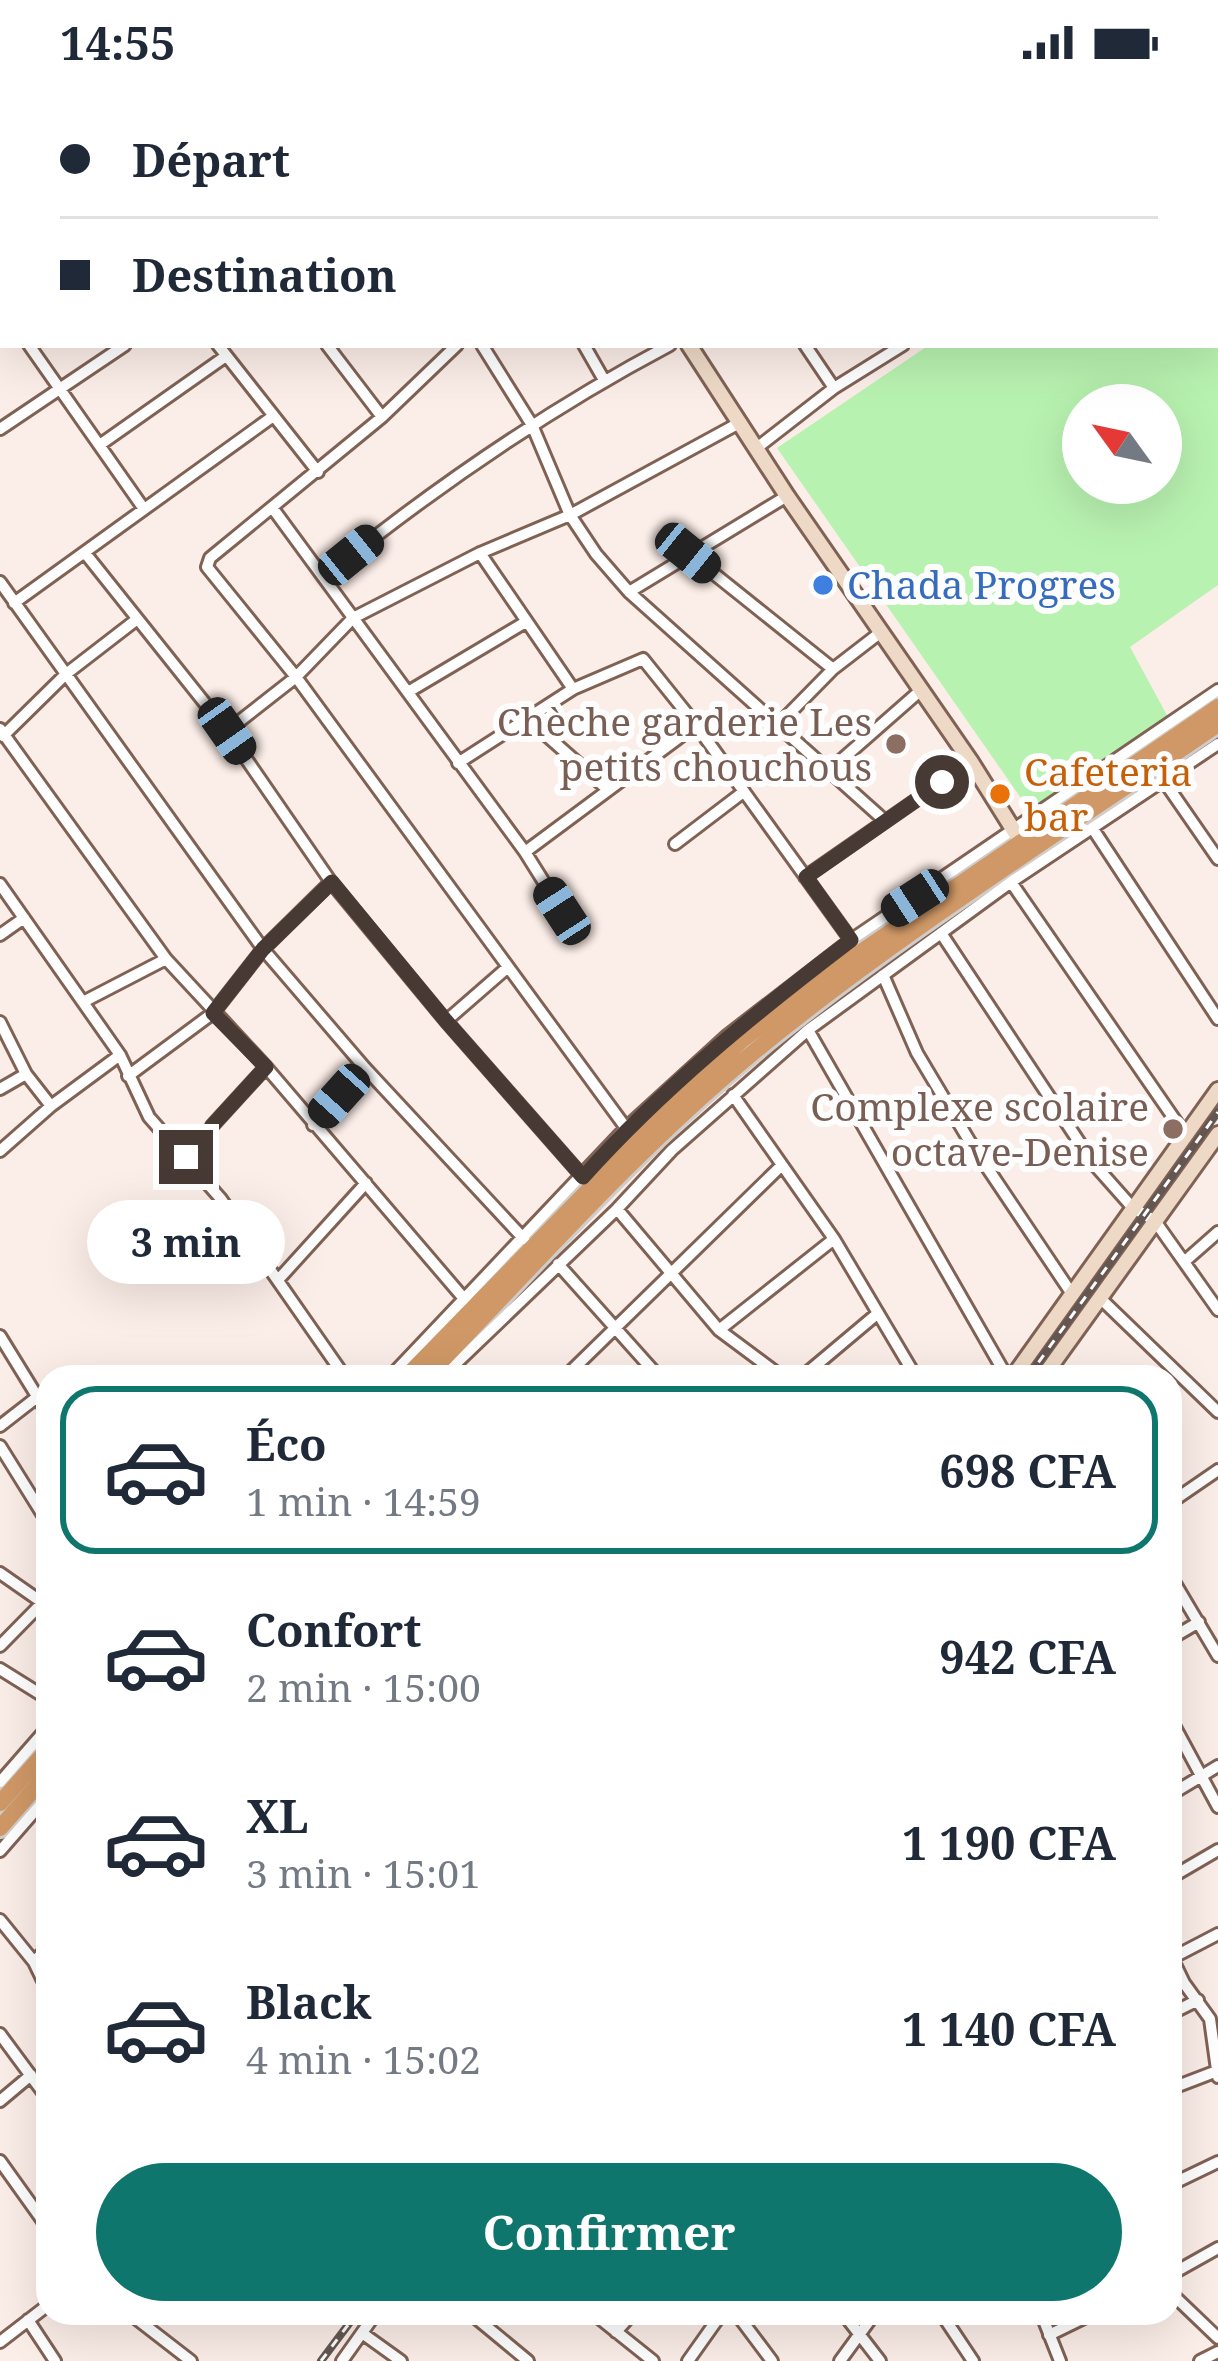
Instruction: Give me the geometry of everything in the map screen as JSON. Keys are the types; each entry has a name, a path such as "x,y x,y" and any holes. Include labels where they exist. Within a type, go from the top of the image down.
{"highway":[{"path":"418,1365 717,1062 1018,835 1218,707"},
{"path":"438,1365 665,1132 750,1055 976,890 1218,724"},
{"path":"0,1803 36,1762"},
{"path":"0,1828 36,1787"}],"main road":[{"path":"690,348 1018,835"},
{"path":"1019,1365 1218,1090"},
{"path":"1055,1365 1218,1134"}],"street":[{"path":"30,348 144,509"},
{"path":"0,429 121,348"},
{"path":"329,348 382,417"},
{"path":"454,348 274,510 210,558 208,567 296,677 626,1129"},
{"path":"484,348 532,425 570,515 596,554 629,592 884,820"},
{"path":"586,348 604,380"},
{"path":"325,576 402,514 532,425 664,348"},
{"path":"807,348 834,388"},
{"path":"758,447 834,388 898,348"},
{"path":"101,444 222,350 318,472"},
{"path":"14,603 272,417"},
{"path":"227,731 296,677 353,618 480,553 570,515 741,422"},
{"path":"629,592 787,496"},
{"path":"274,510 525,852 562,911"},
{"path":"86,553 227,731 332,882 583,1177"},
{"path":"480,553 573,689"},
{"path":"688,553 833,669"},
{"path":"0,582 263,949 365,1068 524,1239"},
{"path":"136,620 66,674 1,734 166,959 266,1067 466,1301"},
{"path":"408,692 524,623"},
{"path":"778,724 833,669 881,632"},
{"path":"458,763 573,689 644,659 851,940"},
{"path":"831,769 921,690"},
{"path":"402,1365 626,1129 728,1035 851,940 1018,835 1218,690"},
{"path":"529,720 606,788"},
{"path":"525,852 696,725"},
{"path":"459,1365 672,1150 808,1030 1011,882 1218,744"},
{"path":"806,877 971,762"},
{"path":"1164,781 1218,860"},
{"path":"675,844 742,793"},
{"path":"1093,829 1218,1019"},
{"path":"128,1076 213,1013 263,949 332,882"},
{"path":"1011,882 1186,1136"},
{"path":"0,884 120,1055 149,1117 186,1157 338,1365"},
{"path":"0,935 24,918"},
{"path":"941,933 1080,1145 1132,1207 1155,1221 1218,1310"},
{"path":"82,1002 166,959"},
{"path":"446,1021 508,967"},
{"path":"883,974 916,1053 1072,1294"},
{"path":"0,1022 26,1074 51,1106"},
{"path":"808,1030 1003,1365"},
{"path":"0,1151 120,1055"},
{"path":"186,1157 209,1137 212,1126 266,1067"},
{"path":"313,1125 365,1068"},
{"path":"0,1089 26,1074"},
{"path":"733,1094 834,1239 909,1365"},
{"path":"577,1365 782,1165"},
{"path":"278,1280 366,1183"},
{"path":"617,1209 719,1330 766,1365"},
{"path":"1184,1262 1218,1232"},
{"path":"719,1330 834,1239"},
{"path":"558,1264 648,1365"},
{"path":"1100,1298 1169,1365"},
{"path":"816,1365 877,1314"},
{"path":"0,1336 36,1398 0,1426"},
{"path":"1182,1377 1218,1412"},
{"path":"0,1446 36,1503"},
{"path":"1182,1492 1218,1471"},
{"path":"0,1574 36,1594"},
{"path":"1182,1594 1218,1656"},
{"path":"0,1646 36,1610"},
{"path":"1182,1632 1199,1622"},
{"path":"0,1669 36,1692"},
{"path":"0,1782 36,1741"},
{"path":"1182,1742 1218,1807"},
{"path":"1182,1788 1218,1766"},
{"path":"0,1851 36,1810"},
{"path":"1182,1871 1218,1850"},
{"path":"0,1920 36,1966"},
{"path":"1182,1952 1218,1934"},
{"path":"1182,1979 1210,2018 1218,2074 1182,2086"},
{"path":"1182,2008 1198,2000"},
{"path":"0,2034 36,2082"},
{"path":"0,2102 31,2075"},
{"path":"0,2161 36,2211"},
{"path":"1182,2179 1218,2162"},
{"path":"1182,2269 1218,2248"},
{"path":"1182,2304 1218,2338"},
{"path":"0,2342 36,2314"},
{"path":"28,2320 55,2361"},
{"path":"144,2325 191,2361"},
{"path":"342,2361 368,2325"},
{"path":"484,2325 528,2361"},
{"path":"608,2325 653,2361"},
{"path":"616,2332 622,2325"},
{"path":"688,2361 714,2325"},
{"path":"745,2325 772,2361"},
{"path":"853,2325 880,2361"},
{"path":"840,2361 866,2325"},
{"path":"949,2325 973,2361"},
{"path":"1045,2325 1060,2361"},
{"path":"1049,2335 1069,2325"},
{"path":"362,2333 401,2361"},
{"path":"1200,2361 1218,2352"}],"green space":[{"path":"925,348 1218,348 1218,585 1130,647 1169,719 1030,811 777,448"}],"railway":[{"path":"1037,1365 1218,1112"},
{"path":"321,2361 348,2325"}],"place":[{"name":"Chada Progres","path":"823,585"},
{"name":"Chèche garderie Les petits chouchous","path":"896,744"},
{"name":"Cafeteria bar","path":"1000,794"},
{"name":"Complexe scolaire octave-Denise","path":"1173,1129"}],"route":[{"path":"186,1157 209,1137 212,1126 266,1067 213,1013 263,949 332,882 583,1177 626,1129 728,1035 851,940 806,877 942,782"}]}
